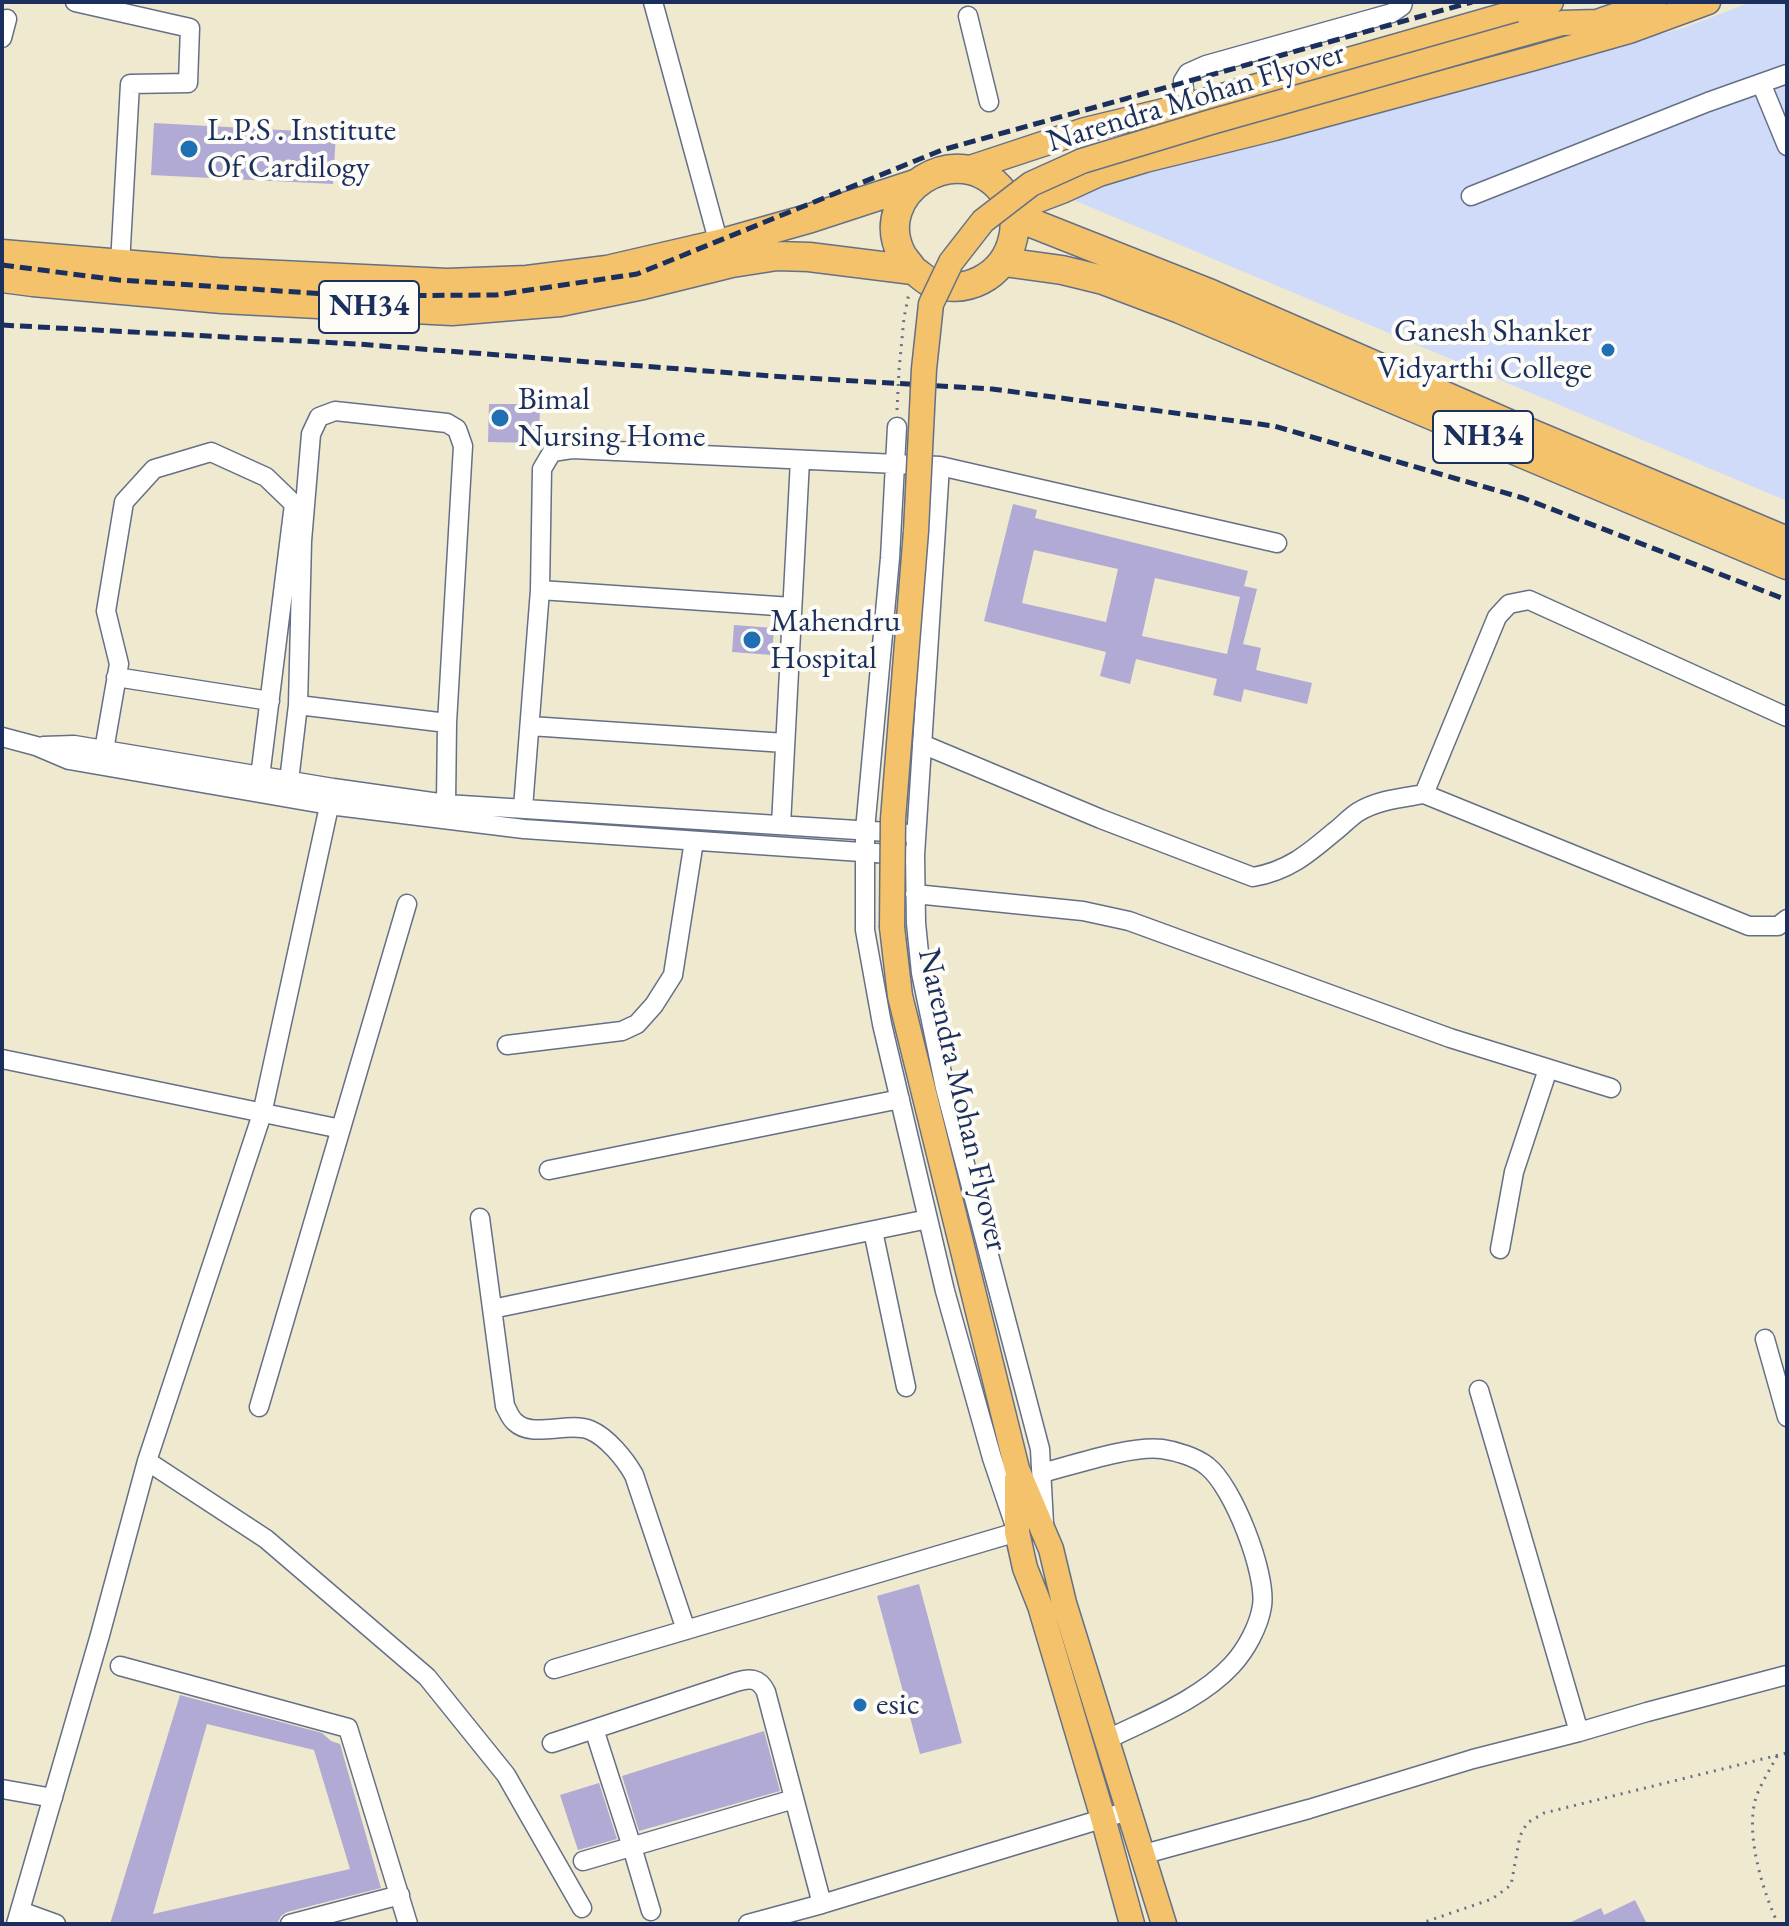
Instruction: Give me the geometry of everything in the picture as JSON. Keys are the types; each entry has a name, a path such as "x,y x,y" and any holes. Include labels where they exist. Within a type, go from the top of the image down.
{"highway":[{"name":"NH34","path":"2,254 218,272 447,283 527,280 607,270 719,244 915,184 930,174 948,169 967,169"},
{"path":"967,169 995,183 1005,195 1013,213 1015,232 1004,262"},
{"path":"913,270 902,255 896,237 897,218 903,199 915,184"},
{"name":"NH34","path":"1013,213 1211,294 1787,541"},
{"name":"NH34","path":"2,278 222,299 452,311 560,302 732,263 777,256 913,270 943,286 961,287 977,283 1004,262 1062,270 1103,280 1180,309 1787,565"}],"main road":[{"name":"Narendra Mohan Flyover","path":"1164,1924 1064,1603 1051,1549 1017,1469 900,996 892,927 893,819 931,304 951,262 983,221 1031,184 1082,161 1522,34 1556,12 1591,2"},
{"name":"Narendra Mohan Flyover","path":"1556,12 1597,22 1654,2"},
{"path":"1013,213 1099,174 1145,160 1534,58 1629,31 1708,2"},
{"path":"967,169 1085,130 1556,12"},
{"name":"Narendra Mohan Flyover","path":"1017,1469 1017,1532 1025,1568 1040,1606 1132,1924"}],"street":[{"path":"75,2 190,28 188,83 130,84 120,264"},
{"path":"653,2 719,244"},
{"path":"1186,106 1183,81 1188,73 1206,65 1392,13 1403,2"},
{"path":"968,16 989,102"},
{"path":"2,38 7,19"},
{"path":"1471,196 1787,74"},
{"path":"1761,83 1787,146"},
{"path":"289,781 298,705 302,541 311,434 319,417 335,411 447,423 457,429 463,446 447,723 446,804"},
{"path":"554,1669 1017,1532 992,1458 945,1291 882,1024 865,930 865,830 890,558 897,418"},
{"path":"523,808 540,590 542,469 552,452 572,449 940,466 1277,543"},
{"path":"104,750 119,664 106,611 124,502 154,469 211,452 266,477 294,504 260,777"},
{"path":"781,825 800,460"},
{"path":"940,466 915,855 916,923 921,973 945,1088 1040,1449 1045,1535"},
{"path":"540,590 792,607"},
{"path":"1424,794 1497,617 1509,604 1529,600 1787,717"},
{"path":"116,677 270,701"},
{"path":"298,705 447,723"},
{"path":"530,726 785,743"},
{"path":"2,737 36,746 69,760 331,797 524,829 915,855"},
{"path":"922,744 1101,819 1253,877 1273,874 1287,867 1318,846 1356,813 1378,803 1424,794 1749,926 1778,926 1787,919"},
{"path":"36,746 74,745 289,781 331,797 917,833"},
{"path":"56,1924 18,1918 147,1461 262,1114 331,797"},
{"path":"507,1045 622,1031 637,1024 654,1005 673,975 694,841"},
{"path":"915,894 1083,911 1129,921 1450,1038 1611,1088"},
{"path":"259,1407 407,904"},
{"path":"2,1059 341,1129"},
{"path":"1500,1249 1514,1172 1548,1069"},
{"path":"549,1170 900,1099"},
{"path":"480,1218 505,1406 513,1421 530,1429 580,1427 591,1430 626,1460 634,1475 686,1630"},
{"path":"492,1309 928,1219"},
{"path":"873,1231 906,1387"},
{"path":"1765,1339 1787,1417"},
{"path":"1479,1390 1579,1732"},
{"path":"1042,1473 1136,1449 1162,1449 1195,1459 1219,1477 1233,1502 1261,1579 1262,1605 1254,1632 1234,1663 1207,1689 1106,1740"},
{"path":"147,1461 266,1539 427,1677 506,1775 582,1908"},
{"path":"120,1666 348,1728 408,1924"},
{"path":"1141,1855 1309,1809 1473,1759 1787,1675"},
{"path":"552,1743 736,1682 756,1680 766,1692 822,1904"},
{"path":"594,1729 651,1911"},
{"path":"2,1789 53,1798"},
{"path":"583,1861 794,1799"},
{"path":"748,1924 1128,1811"},
{"path":"290,1924 400,1895"}],"path":[{"path":"897,418 904,318 913,270"},
{"path":"1419,1924 1492,1899 1511,1885 1520,1836 1527,1823 1544,1813 1787,1753"},
{"path":"1777,1756 1755,1801 1753,1839 1766,1897 1778,1924"}],"shaded area":[{"name":"Ganesh Shanker Vidyarthi College","path":"1751,2 1787,2 1787,501 1069,198 1224,147 1684,28"}],"building":[{"path":"154,123 336,133 333,184 151,175"},
{"path":"489,404 540,404 539,443 488,442"},
{"path":"1013,504 1037,510 1035,518 1248,571 1244,586 1257,589 1243,644 1261,648 1256,670 1312,683 1307,704 1244,689 1241,702 1213,695 1217,679 1136,659 1130,684 1100,676 1106,652 984,621","holes":["1034,550 1118,569 1106,622 1022,603","1155,578 1240,597 1227,654 1142,636"]},
{"path":"734,625 774,628 772,655 732,652"},
{"path":"919,1584 962,1743 920,1754 877,1596"},
{"path":"180,1695 322,1733 340,1744 381,1888 287,1912 278,1922 271,1924 110,1924","holes":["207,1724 314,1750 350,1869 153,1914"]},
{"path":"764,1731 780,1791 639,1831 622,1776"},
{"path":"599,1783 617,1839 578,1850 560,1795"},
{"path":"1635,1900 1647,1924 1567,1924 1601,1908 1604,1915"}],"railway":[{"path":"2,265 119,280 354,296 496,295 637,274 942,150 1472,2"},
{"path":"2,325 357,344 771,376 992,389 1274,426 1523,498 1787,600"}],"place":[{"name":"L.P.S . Institute Of Cardilogy","path":"189,149"},
{"name":"Ganesh Shanker Vidyarthi College","path":"1608,350"},
{"name":"Bimal Nursing Home","path":"500,418"},
{"name":"Mahendru Hospital","path":"752,640"},
{"name":"esic","path":"860,1705"}]}
